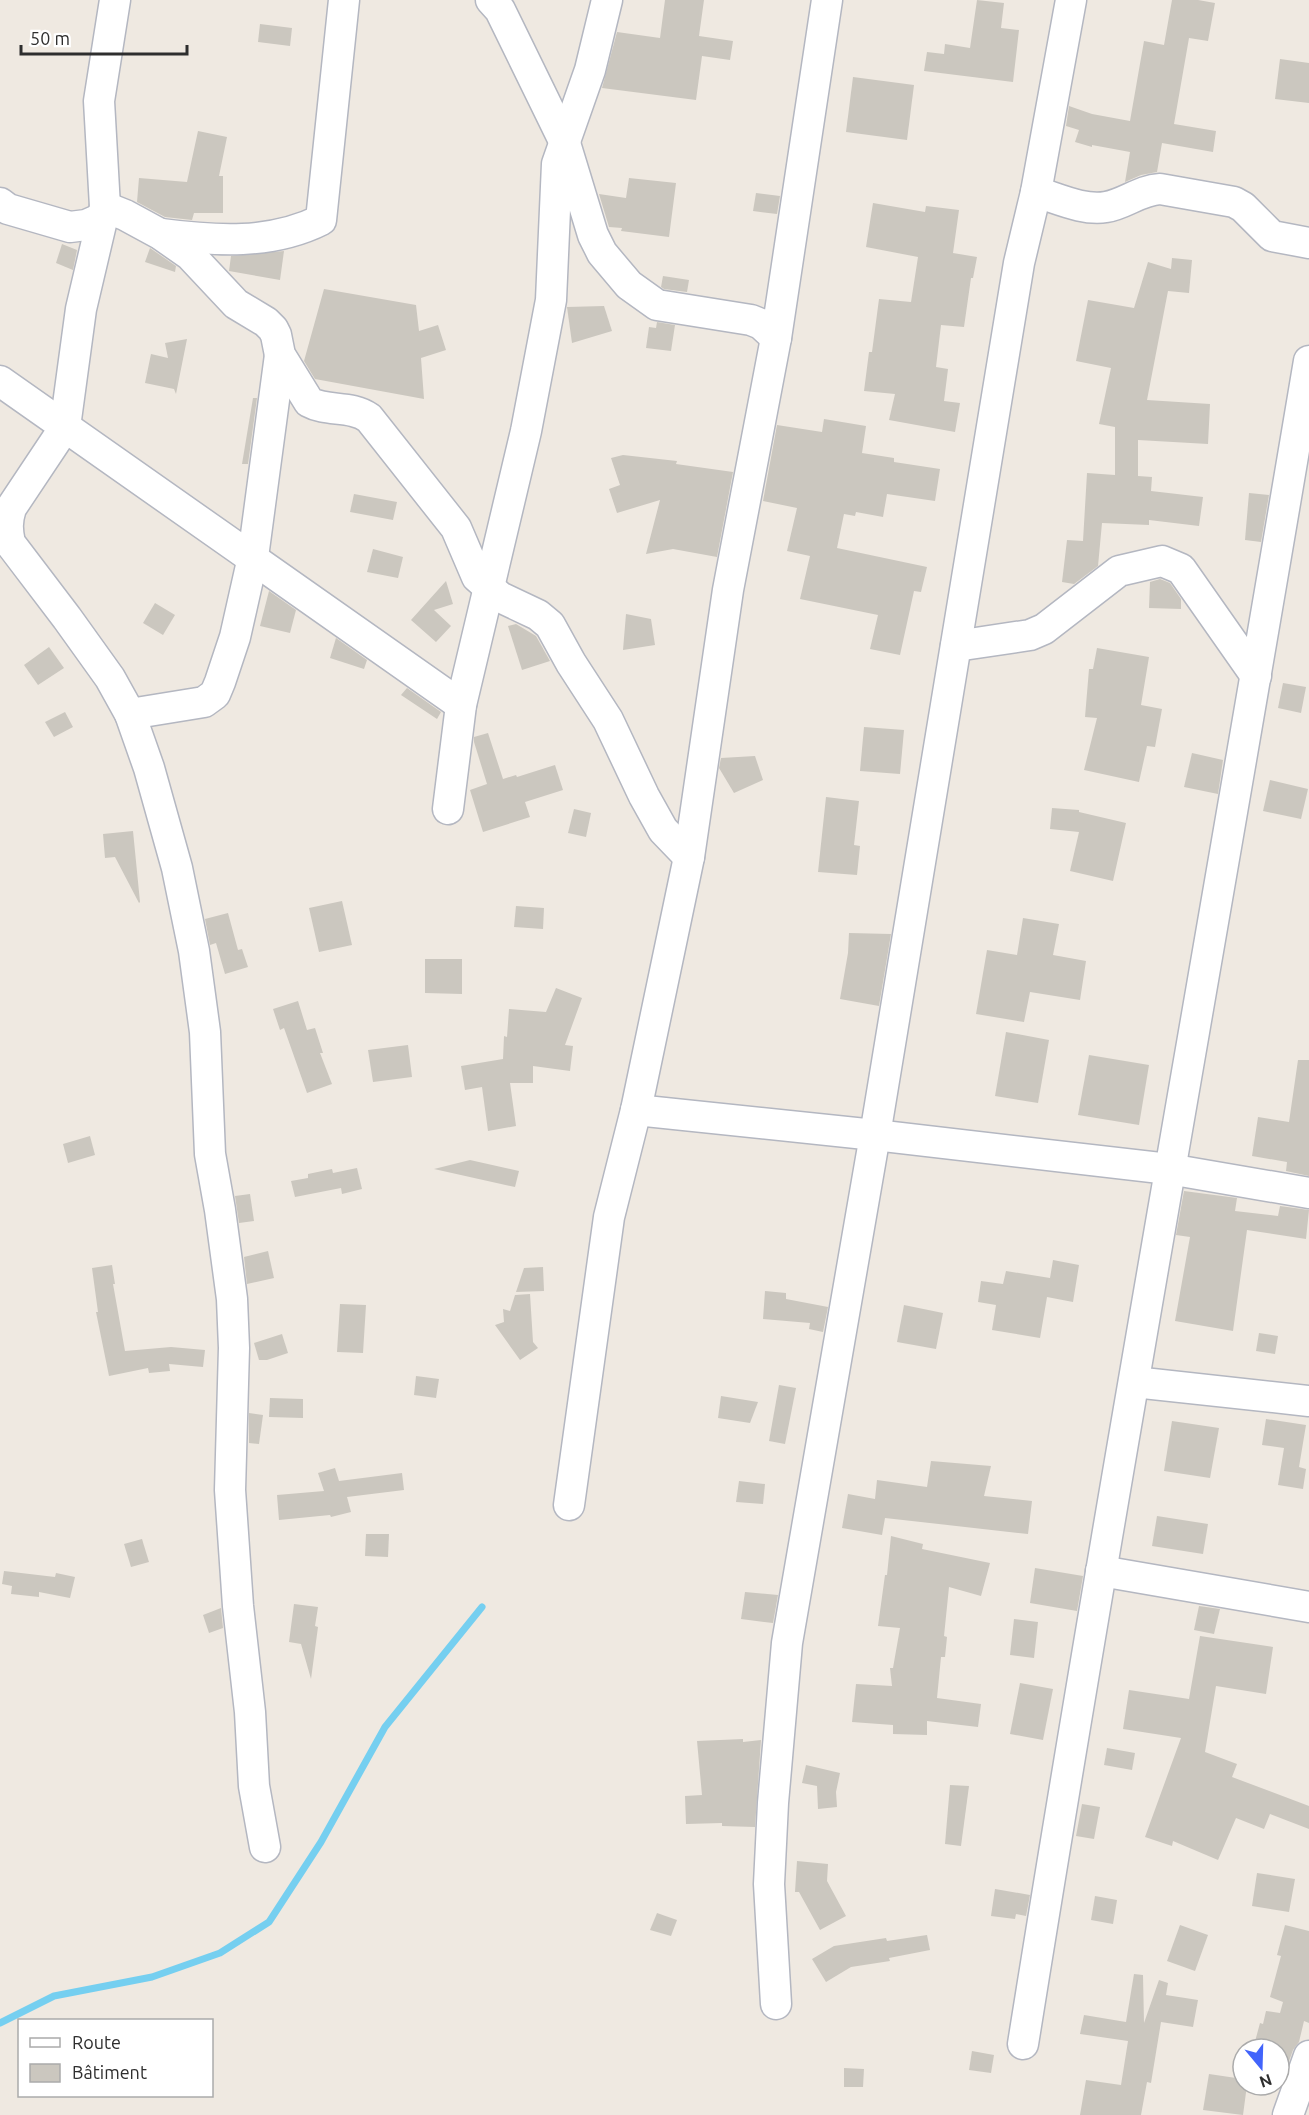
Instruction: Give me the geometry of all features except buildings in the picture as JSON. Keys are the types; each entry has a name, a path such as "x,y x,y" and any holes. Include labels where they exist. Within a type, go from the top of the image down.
{"street":[{"path":"115,0 99,101 104,212 81,309 65,427 11,508 7,533 10,543 110,678 130,714 149,768 177,868 194,951 205,1032 210,1154 232,1299 234,1348 230,1490 238,1606 250,1712 254,1786 265,1847"},
{"path":"160,234 199,239 243,240 301,230 321,220 344,0"},
{"path":"491,0 500,10 565,143 593,235 602,253 629,285 657,305 751,320 761,324 776,338"},
{"path":"448,809 461,705 526,431 551,300 557,165 590,70 607,0"},
{"path":"569,1505 609,1217 636,1110 690,857 728,590 776,338 827,0"},
{"path":"776,2004 769,1884 772,1803 787,1643 875,1135 1019,262 1036,192 1071,0"},
{"path":"1036,192 1079,205 1096,207 1108,207 1149,190 1160,189 1234,202 1243,207 1272,236 1309,243"},
{"path":"0,203 8,209 70,227 86,225 104,212 125,215 160,234 190,255 236,304 266,322 276,335 280,355 253,557 231,651 215,694 204,702 130,714"},
{"path":"280,355 309,402 354,411 369,418 456,528 477,577 500,597 538,615 550,625 571,663 608,720 663,830 690,857"},
{"path":"1023,2044 1169,1169 1309,361"},
{"path":"0,381 461,705"},
{"path":"956,646 1030,635 1044,629 1119,571 1162,561 1181,569 1256,676"},
{"path":"636,1110 1169,1169 1309,1193"},
{"path":"1134,1382 1309,1401"},
{"path":"1101,1571 1309,1607"},
{"path":"1288,2115 1309,2056"}],"waterway":[{"path":"0,2023 54,1996 152,1977 220,1953 269,1922 321,1842 385,1727 482,1607"}]}
